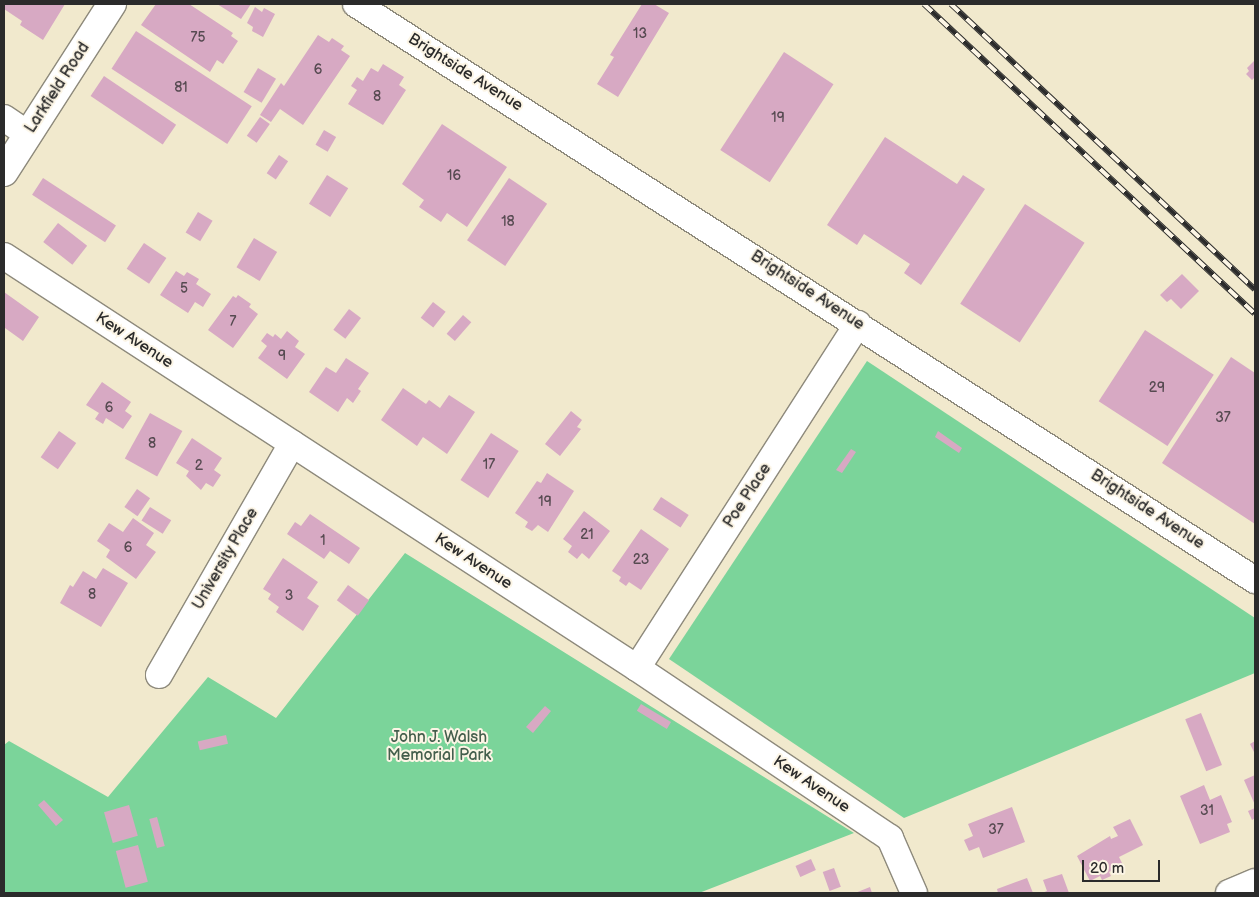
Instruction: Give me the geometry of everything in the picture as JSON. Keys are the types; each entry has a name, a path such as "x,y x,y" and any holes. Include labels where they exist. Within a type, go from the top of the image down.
{"main road":[{"name":"Larkfield Road","path":"4,172 112,4"}],"street":[{"name":"Brightside Avenue","path":"356,4 1255,580"},
{"path":"4,118 28,134"},
{"name":"Kew Avenue","path":"4,256 637,668 890,838 914,893"},
{"name":"Poe Place","path":"637,668 858,324"},
{"name":"University Place","path":"160,675 292,444"},
{"path":"1229,893 1255,882"}],"green space":[{"path":"867,361 1255,618 1255,673 904,818 669,659"},
{"name":"John J. Walsh Memorial Park","path":"405,553 854,833 699,893 4,893 4,745 9,741 108,797 208,677 276,718"}],"building":[{"path":"4,4 65,4 43,40 20,25 22,21 4,9"},
{"path":"156,4 189,4 233,33 231,36 238,41 223,64 217,60 210,72 141,25"},
{"path":"217,4 251,4 241,19"},
{"path":"642,4 654,4 669,13 618,97 597,84 614,57 610,55"},
{"path":"255,7 262,12 264,8 275,14 263,37 252,31 253,27 247,23"},
{"path":"136,31 252,106 227,144 111,69"},
{"path":"318,35 329,42 332,38 344,46 341,50 350,56 303,125 280,109 271,122 260,115 281,83 284,86"},
{"path":"784,52 833,84 770,182 720,150"},
{"path":"1255,60 1255,77 1252,80 1246,74 1249,71 1247,68"},
{"path":"383,64 404,77 399,85 406,90 383,125 348,104 357,90 351,86 357,77 363,81 371,68 378,72"},
{"path":"258,68 276,79 262,103 244,92"},
{"path":"104,76 176,125 163,145 91,96"},
{"path":"260,117 270,124 257,143 247,136"},
{"path":"442,124 507,167 467,227 447,213 441,222 419,207 424,200 402,184"},
{"path":"324,130 336,137 328,152 316,145"},
{"path":"885,137 957,184 963,175 985,189 921,285 904,273 910,264 864,234 857,245 827,225"},
{"path":"279,155 288,161 276,179 267,173"},
{"path":"327,175 348,188 330,217 309,204"},
{"path":"43,178 116,225 105,242 32,195"},
{"path":"509,178 547,204 505,266 467,240"},
{"path":"1025,204 1085,243 1020,342 960,304"},
{"path":"198,212 213,221 200,241 186,233"},
{"path":"58,223 87,246 72,265 43,242"},
{"path":"254,238 277,252 260,281 236,267"},
{"path":"144,243 166,258 149,284 127,269"},
{"path":"176,271 184,276 187,272 199,279 196,284 211,294 203,307 195,302 188,313 160,295"},
{"path":"1182,274 1199,291 1181,309 1171,299 1167,302 1160,295"},
{"path":"4,292 39,317 23,341 5,328 4,330"},
{"path":"238,295 251,304 249,307 258,314 233,348 208,330 233,296 236,298"},
{"path":"433,302 446,312 433,328 421,318"},
{"path":"349,309 361,318 345,339 333,330"},
{"path":"463,315 471,322 455,341 447,334"},
{"path":"1145,330 1214,375 1167,446 1099,401"},
{"path":"287,331 299,341 295,347 305,354 287,379 258,358 267,346 261,341 267,333 273,337 275,334 281,339"},
{"path":"1231,357 1255,373 1255,524 1162,463"},
{"path":"346,358 369,373 358,389 361,391 353,403 347,398 338,412 309,392 326,367 336,373"},
{"path":"102,382 131,402 125,411 132,416 123,429 106,418 103,424 95,419 99,413 86,405"},
{"path":"403,388 426,404 429,400 440,408 449,395 475,412 447,454 423,437 417,446 381,420"},
{"path":"571,411 582,420 577,427 581,429 560,456 545,444"},
{"path":"150,413 182,431 157,476 125,458"},
{"path":"59,431 76,443 58,469 41,457"},
{"path":"938,431 962,448 959,453 935,437"},
{"path":"491,433 519,451 488,498 461,480"},
{"path":"192,438 222,458 214,470 221,475 213,487 206,483 201,490 186,476 189,471 176,463"},
{"path":"851,449 856,452 842,473 836,470"},
{"path":"547,473 574,491 548,532 538,525 532,531 525,527 528,522 515,513 537,481 541,483"},
{"path":"137,489 150,498 137,516 124,507"},
{"path":"661,497 689,515 681,528 653,510"},
{"path":"150,507 171,520 163,534 142,521"},
{"path":"584,511 610,531 589,559 582,553 577,559 568,552 572,546 563,539"},
{"path":"310,514 360,548 349,564 330,551 324,559 287,534 295,522 301,526"},
{"path":"133,518 154,533 146,545 156,552 136,579 106,557 110,550 97,541 109,523 123,532"},
{"path":"641,529 669,549 641,590 629,582 626,586 619,581 621,577 612,571"},
{"path":"283,558 318,582 307,598 319,606 303,631 276,612 279,607 268,599 271,594 263,589"},
{"path":"103,568 128,583 101,627 60,603 70,585 73,587 83,571 96,579"},
{"path":"348,585 369,600 358,616 337,600"},
{"path":"641,704 671,722 667,729 637,711"},
{"path":"545,706 551,711 533,733 526,727"},
{"path":"1201,713 1222,765 1206,771 1185,719"},
{"path":"226,735 228,744 200,750 198,742"},
{"path":"1255,741 1255,754 1250,744"},
{"path":"1255,775 1255,805 1244,780"},
{"path":"1204,785 1210,800 1221,795 1232,822 1227,824 1230,832 1200,844 1180,796"},
{"path":"44,800 63,820 56,826 38,805"},
{"path":"129,805 138,836 113,843 104,812"},
{"path":"1012,807 1025,842 983,858 979,847 969,851 964,840 973,836 968,824"},
{"path":"1255,808 1255,818 1252,820 1248,811"},
{"path":"157,817 165,846 157,848 149,819"},
{"path":"1130,819 1143,845 1119,857 1123,865 1109,872 1111,876 1102,880 1100,876 1090,881 1077,856 1110,836 1111,839 1118,836 1113,827"},
{"path":"138,845 148,882 126,888 116,851"},
{"path":"811,859 816,870 800,877 795,866"},
{"path":"834,868 841,887 830,891 823,872"},
{"path":"1062,874 1069,893 1042,893 1047,891 1043,880"},
{"path":"1027,878 1033,893 998,893 997,889"},
{"path":"870,887 872,893 855,893"}],"railway":[{"path":"924,4 1255,314"},
{"path":"951,4 1255,289"}]}
